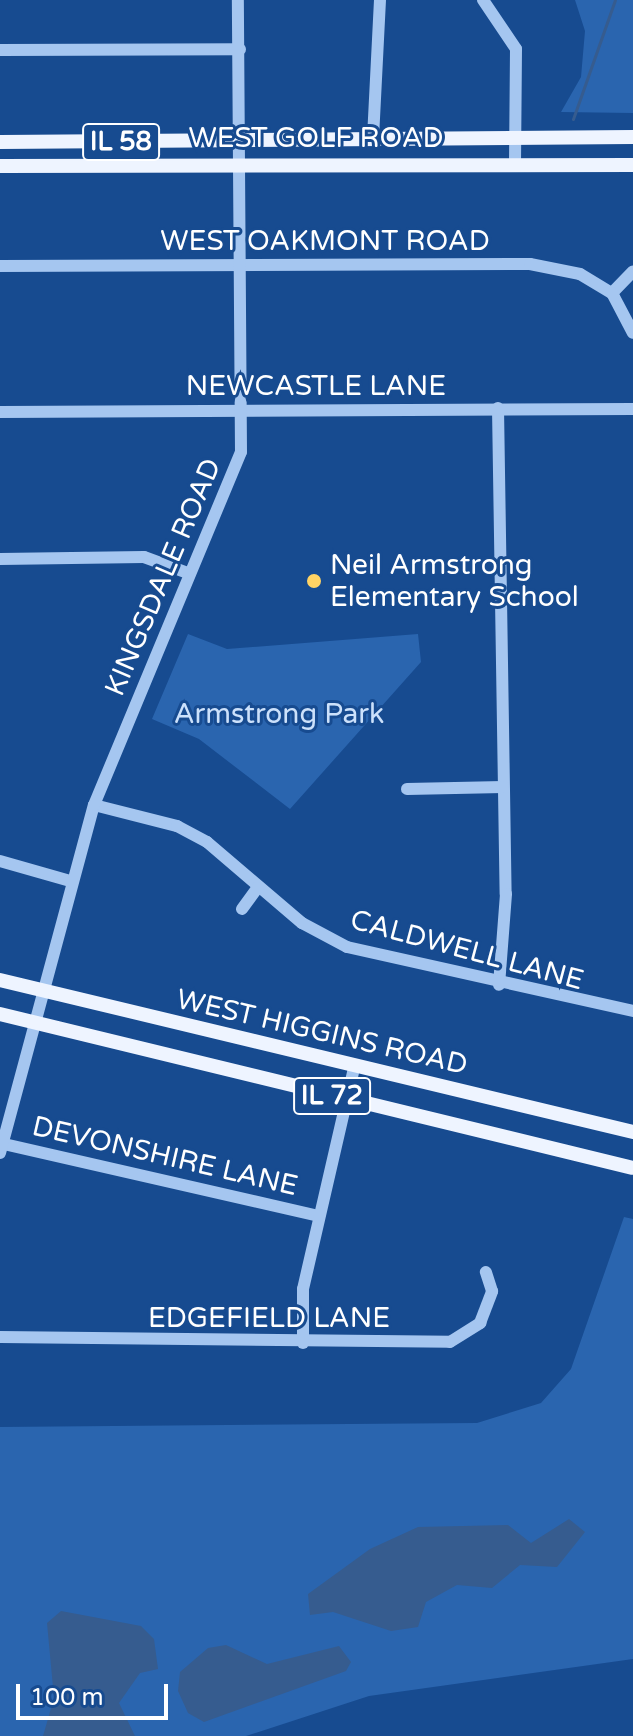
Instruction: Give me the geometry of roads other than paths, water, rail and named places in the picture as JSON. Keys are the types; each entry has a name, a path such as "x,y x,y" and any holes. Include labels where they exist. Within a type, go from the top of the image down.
{"main road":[{"name":"WEST GOLF ROAD","path":"0,142 633,137"},
{"name":"WEST GOLF ROAD","path":"0,166 633,165"},
{"name":"WEST HIGGINS ROAD","path":"0,980 354,1068 633,1132"},
{"name":"WEST HIGGINS ROAD","path":"0,1014 633,1168"}],"street":[{"name":"KINGSDALE ROAD","path":"1,1147 40,991 94,805 188,573 238,462 244,410 244,265 238,0"},
{"path":"373,138 380,0"},
{"path":"483,0 516,49 515,163"},
{"path":"0,50 240,49"},
{"name":"WEST OAKMONT ROAD","path":"0,266 530,264 580,274 612,293"},
{"path":"633,271 612,293 633,333"},
{"path":"498,408 503,787 499,985"},
{"name":"NEWCASTLE LANE","path":"0,412 633,409"},
{"path":"0,559 144,557 188,573"},
{"path":"407,789 503,787"},
{"name":"CALDWELL LANE","path":"94,805 177,826 207,842 257,888 347,947 499,985 633,1011"},
{"path":"0,861 70,881"},
{"path":"242,909 257,888"},
{"path":"303,1343 303,1289 354,1068"},
{"name":"DEVONSHIRE LANE","path":"1,1147 319,1216"},
{"name":"EDGEFIELD LANE","path":"0,1337 303,1343 450,1342 480,1323 492,1291 486,1272"}],"waterway":[{"path":"573,119 615,0"}],"place":[{"name":"Neil Armstrong Elementary School","path":"314,581"}],"park label":[{"name":"Armstrong Park","path":"279,714"}]}
